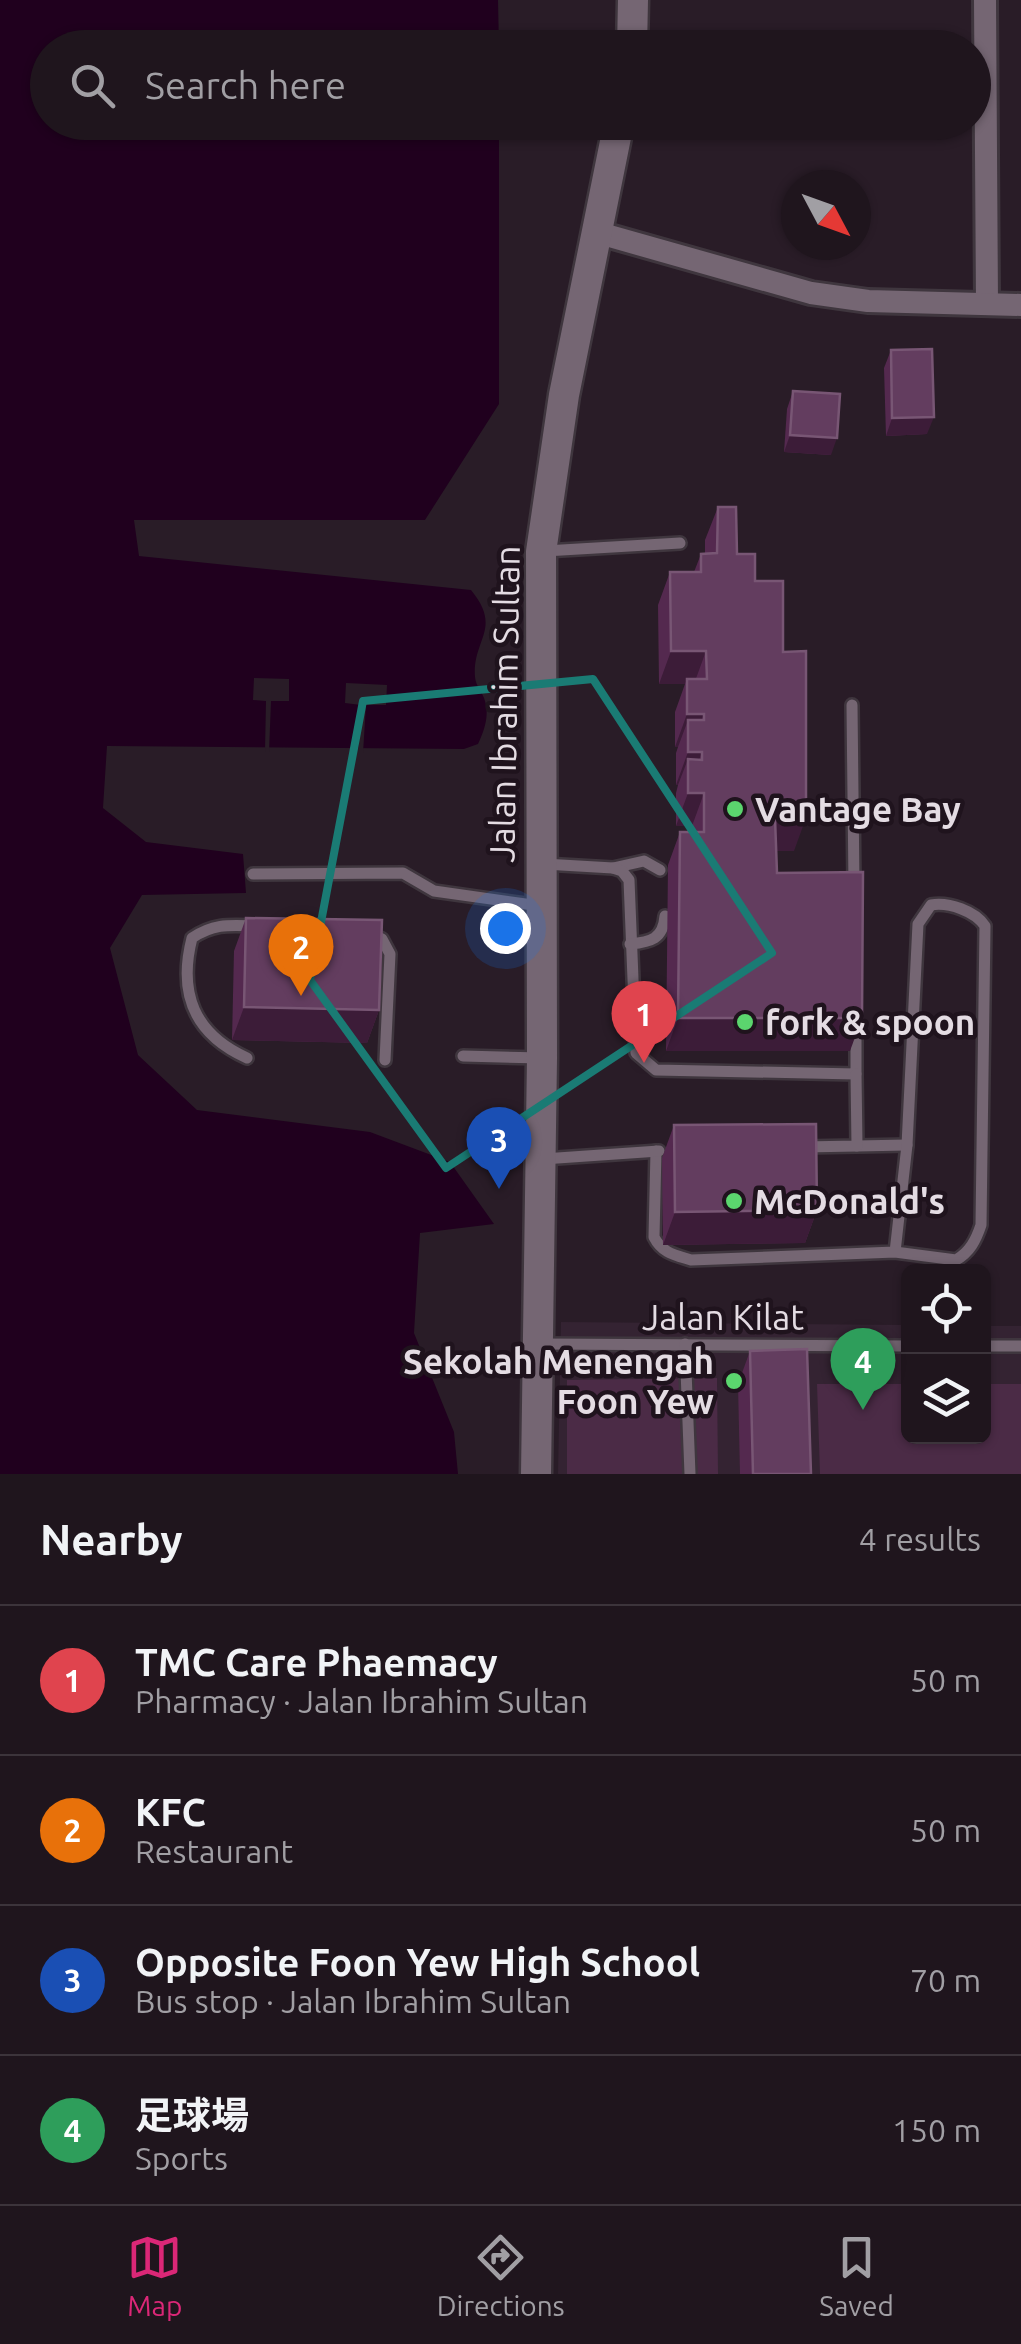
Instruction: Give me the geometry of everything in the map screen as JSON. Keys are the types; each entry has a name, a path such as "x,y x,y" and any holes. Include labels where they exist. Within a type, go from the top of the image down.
{"street":[{"path":"632,0 632,30"},
{"path":"985,0 985,30"},
{"name":"Jalan Ibrahim Sultan","path":"536,1474 542,1058 541,552 564,395 616,140"},
{"path":"986,140 987,304"},
{"path":"599,233 811,294 868,301 1021,305"}],"lane":[{"path":"541,552 680,544"},
{"path":"852,705 854,907"},
{"path":"540,864 614,868 644,861 660,870"},
{"path":"614,868 628,880 636,1053 656,1070 856,1074"},
{"path":"253,874 403,873 434,891 540,906"},
{"path":"656,1151 654,1238 659,1247 672,1254 691,1260 895,1252 956,1260 964,1255 981,1225 985,926 977,916 940,903 931,905 918,924 907,1145 895,1252"},
{"path":"630,944 656,939 662,932 665,916"},
{"path":"247,1058 213,1040 200,1021 184,968 192,938 220,924 278,927"},
{"path":"356,932 376,933 390,954 385,1060"},
{"path":"856,1018 857,1146"},
{"path":"463,1056 542,1058"},
{"path":"790,1147 907,1145"},
{"path":"538,1159 675,1150"},
{"name":"Jalan Kilat","path":"536,1344 901,1346"},
{"path":"685,1344 690,1474"},
{"path":"991,1346 1021,1346"}],"highlighted area":[{"path":"593,679 772,953 446,1168 310,980 363,701"}],"shaded area":[{"path":"0,0 498,0 499,30 30,30 30,140 499,140 499,404 425,520 134,520 139,556 471,590 480,603 486,625 475,664 476,680 487,710 478,744 464,749 107,746 103,808 146,842 243,854 246,893 142,895 110,948 138,1055 197,1110 370,1132 450,1162 494,1224 420,1233 414,1333 454,1432 458,1474 0,1474"},
{"name":"Sekolah Menengah Foon Yew","path":"561,1322 901,1325 901,1444 991,1444 991,1326 1021,1326 1021,1474 558,1474"},
{"path":"717,1378 718,1474 567,1474 567,1380"},
{"path":"817,1384 901,1384 901,1444 991,1444 991,1384 1021,1384 1021,1474 820,1474"}],"pier":[{"path":"254,678 289,679 289,701 271,701 269,752 265,752 266,701 253,700"},
{"path":"346,683 387,685 386,705 366,705 363,753 358,753 361,705 345,703"}],"building":[{"path":"932,349 934,417 892,418 891,350"},
{"path":"793,391 840,394 837,438 790,435"},
{"name":"Vantage Bay","path":"718,507 736,507 737,554 755,554 755,581 783,581 783,652 806,651 806,818 775,818 777,873 863,872 862,1018 678,1018 680,832 704,832 704,793 688,793 688,759 702,760 702,752 688,752 688,720 704,720 704,714 687,714 687,679 707,679 706,651 671,651 670,572 701,572 701,554 717,553"},
{"path":"246,918 382,920 379,1010 244,1007"},
{"path":"816,1124 817,1210 675,1212 674,1125"},
{"path":"807,1349 811,1474 753,1474 750,1351"}],"place":[{"name":"Vantage Bay","path":"735,809"},
{"name":"KFC","path":"301,996"},
{"name":"fork & spoon","path":"745,1022"},
{"name":"TMC Care Phaemacy","path":"644,1063"},
{"name":"Opposite Foon Yew High School","path":"499,1189"},
{"name":"McDonald's","path":"734,1201"},
{"name":"Sekolah Menengah Foon Yew","path":"734,1381"},
{"name":"足球場","path":"863,1410"}]}
